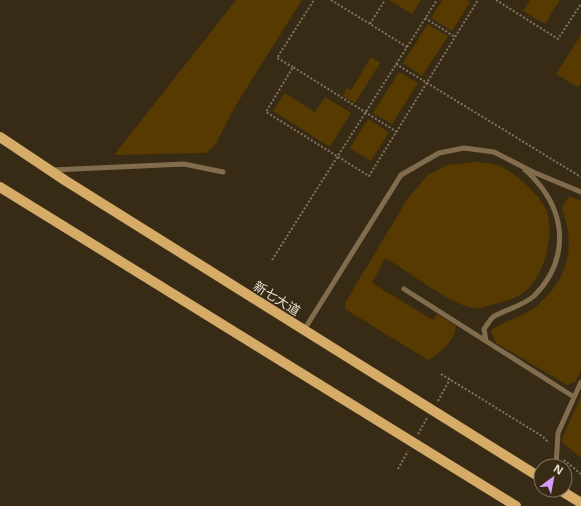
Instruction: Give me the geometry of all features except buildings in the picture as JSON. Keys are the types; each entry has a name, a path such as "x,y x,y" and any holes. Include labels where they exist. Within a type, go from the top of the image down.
{"main road":[{"name":"新七大道","path":"0,137 50,170 533,473"},
{"path":"0,187 516,506"}],"lane":[{"path":"304,330 401,175 439,153 464,148 494,152 581,192"},
{"path":"486,341 484,329 493,317 532,297 547,280 556,263 560,232 551,201 530,174 512,161"},
{"path":"50,170 184,164 223,172"},
{"path":"404,289 574,397"},
{"path":"556,458 558,433 581,382"}],"path":[{"path":"314,0 277,58 397,132"},
{"path":"331,0 407,47"},
{"path":"370,24 385,0"},
{"path":"272,260 437,0"},
{"path":"293,67 266,112 369,176 478,0"},
{"path":"496,0 558,40 581,4"},
{"path":"425,18 455,37"},
{"path":"396,64 581,177"},
{"path":"441,374 542,436 552,446"},
{"path":"398,468 450,380"},
{"path":"562,457 581,474"}],"shaded area":[{"path":"236,0 302,0 236,105 215,145 206,153 114,155"},
{"path":"389,0 421,0 412,14"},
{"path":"442,0 467,0 470,2 452,31 431,18"},
{"path":"530,0 560,0 545,24 523,11"},
{"path":"428,24 448,36 422,76 403,63"},
{"path":"581,35 581,82 578,87 556,74"},
{"path":"371,57 380,63 355,103 343,96 347,88 351,90"},
{"path":"399,72 418,83 392,124 373,113"},
{"path":"285,93 315,112 325,97 351,113 330,147 273,111"},
{"path":"368,119 389,132 371,161 350,148"},
{"path":"476,162 495,164 504,168 518,177 537,196 546,209 549,219 549,242 537,277 523,293 510,300 477,308 466,306 443,295 385,258 372,283 433,320 437,314 456,326 453,336 446,346 428,360 345,309 345,303 408,198 428,175 447,165"},
{"path":"569,196 581,201 581,370 575,382 567,385 495,342 491,330 525,314 535,307 544,299 557,283 566,264 568,254 568,232 562,208"},
{"path":"581,396 581,458 561,441"}]}
